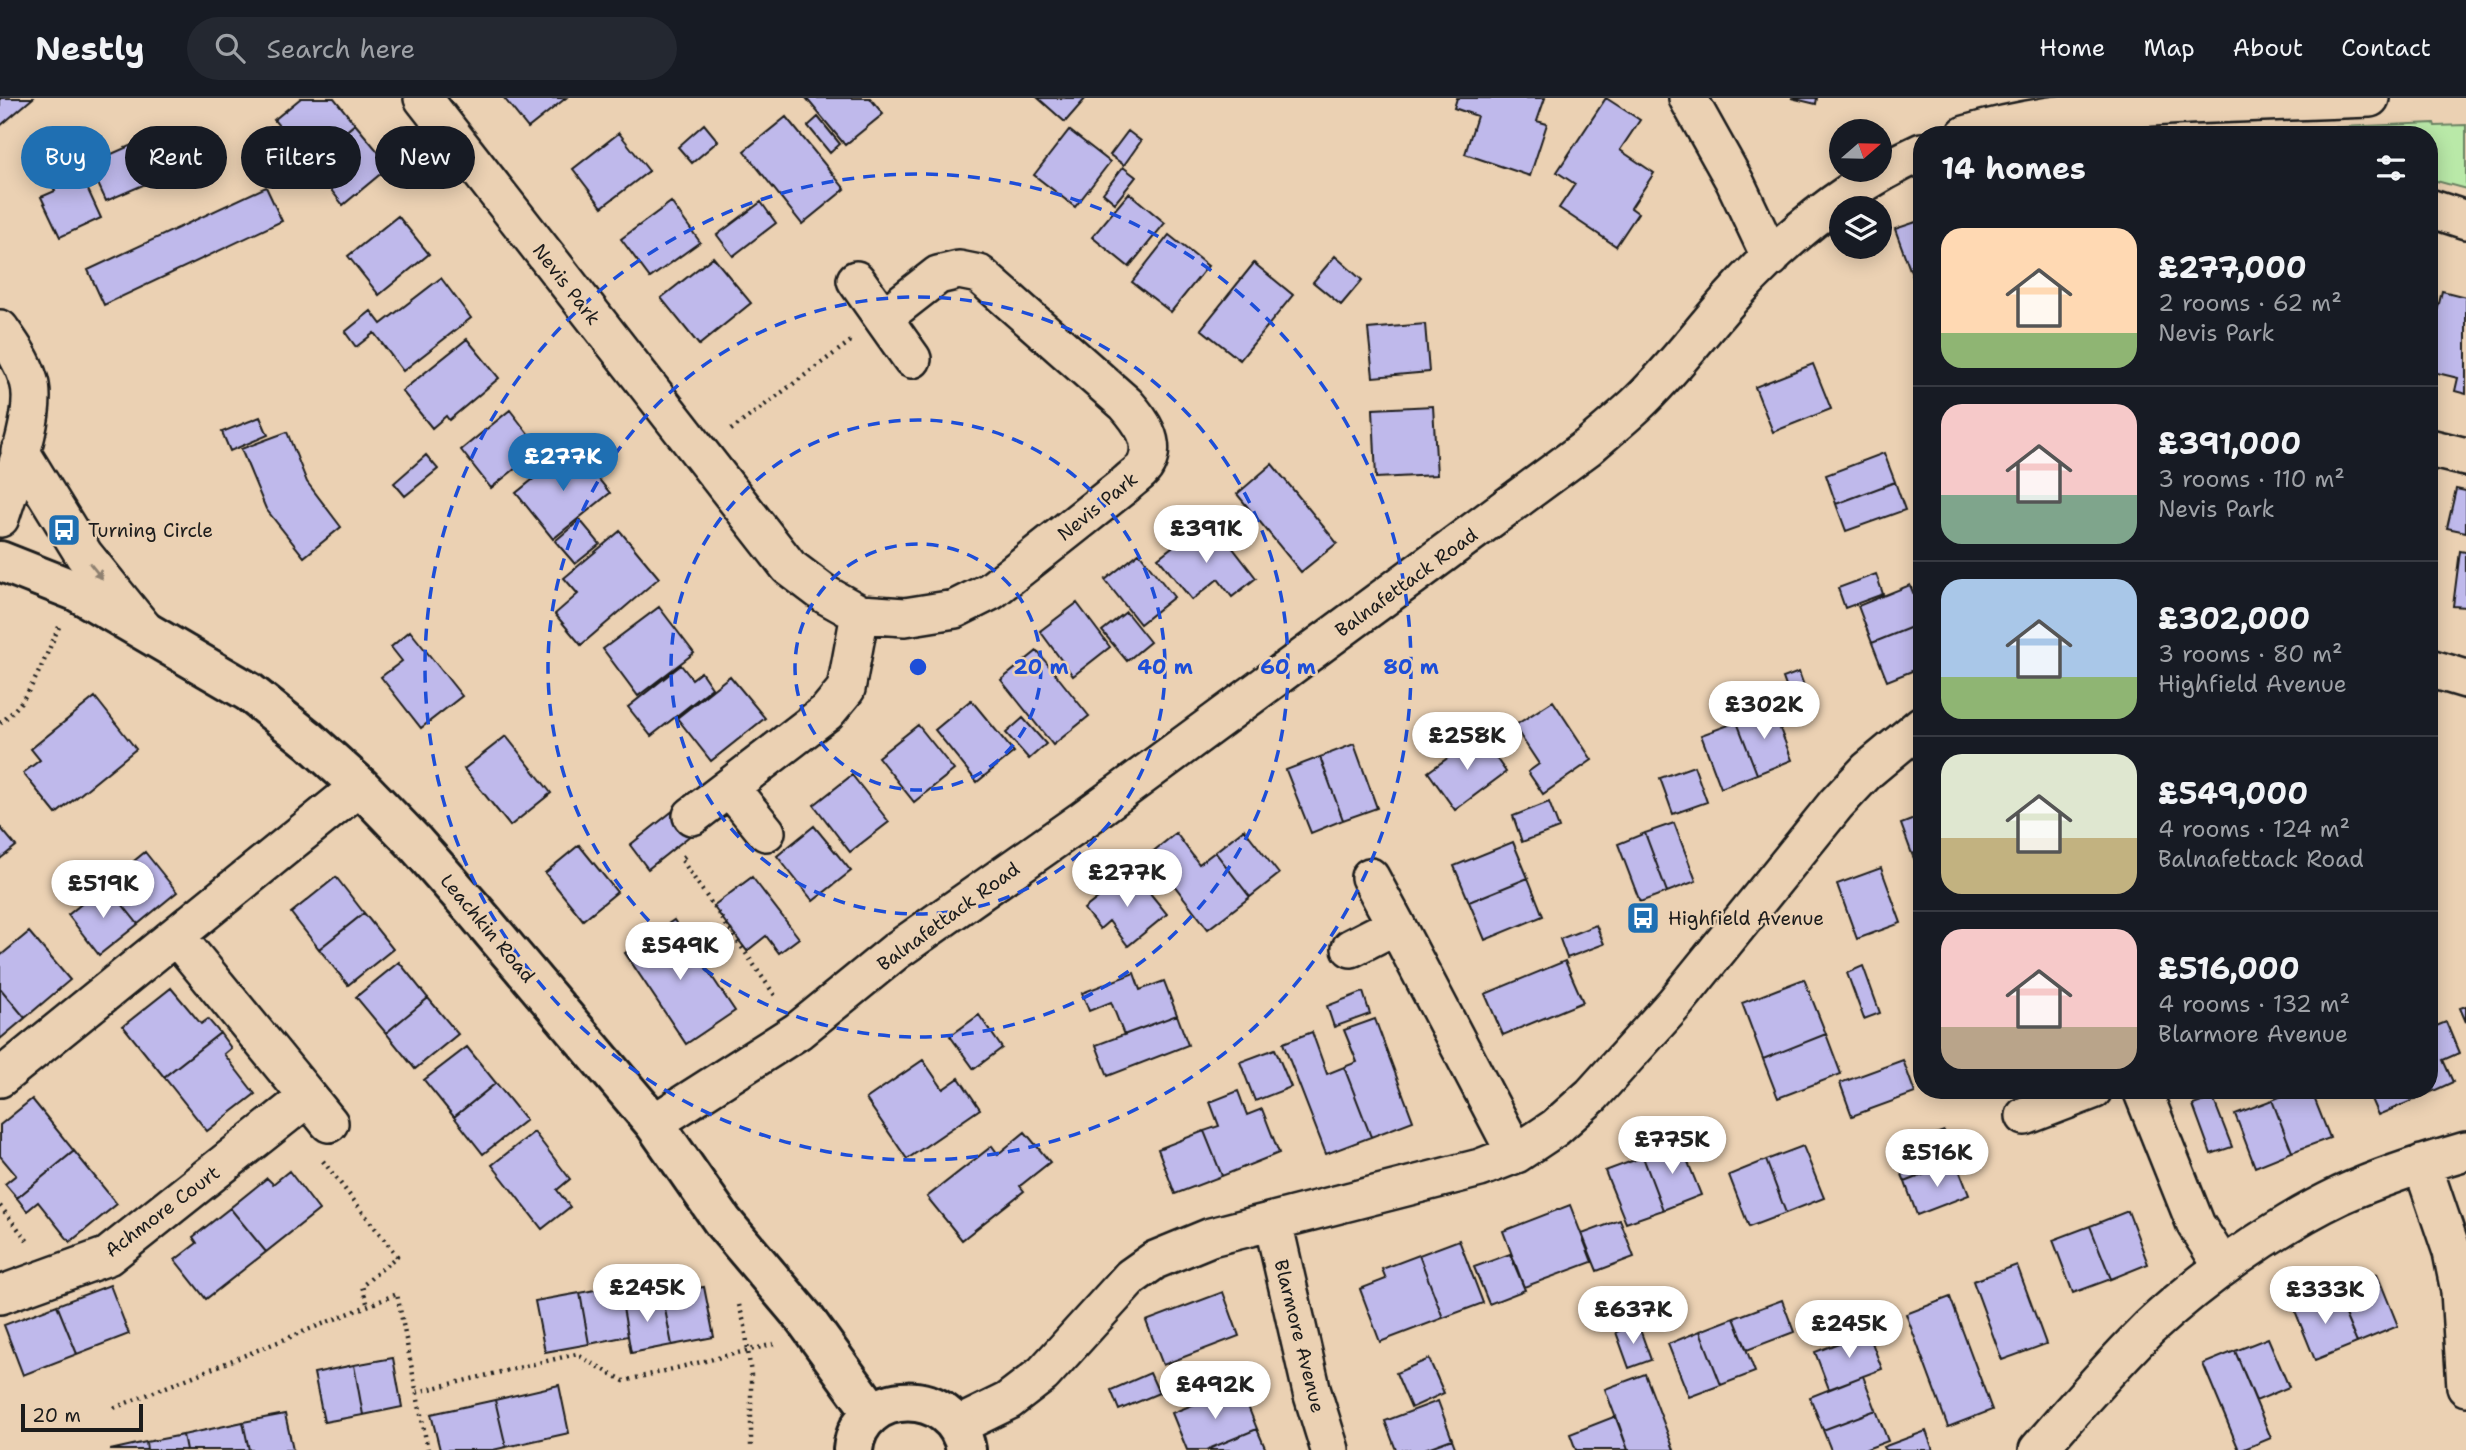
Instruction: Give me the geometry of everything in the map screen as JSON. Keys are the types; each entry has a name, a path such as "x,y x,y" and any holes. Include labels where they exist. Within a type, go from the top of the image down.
{"street":[{"name":"Nevis Park","path":"423,98 789,567 826,595 860,614 905,617 955,609 991,591 1146,465 1150,446 1142,423 1126,404 979,274 959,271 938,275 883,318"},
{"path":"1688,98 1735,182 1771,258"},
{"path":"1994,126 2056,113 2214,119 2370,98"},
{"name":"Balnafettack Road","path":"654,1123 799,1031 896,951 1084,819 1588,447 1637,404 1729,300 1807,223 1853,191 1913,157"},
{"path":"2438,211 2466,220"},
{"path":"856,281 912,359"},
{"path":"0,329 17,352 30,383 30,416 0,518"},
{"path":"2438,450 2466,457"},
{"path":"20,451 84,555 146,632"},
{"name":"Leachkin Road","path":"0,561 76,591 249,692 309,740 360,786 474,910 654,1123 723,1222 805,1319 873,1413"},
{"path":"692,817 827,712 846,689 860,614"},
{"path":"2438,671 2466,679"},
{"path":"853,1450 861,1426 873,1413 890,1404 909,1401 928,1403 944,1412 961,1438 1043,1374 1131,1277 1155,1260 1211,1237 1441,1179 1516,1154 1555,1128 1592,1095 1675,1003 1836,804 1868,770 1913,732"},
{"path":"0,1078 360,786"},
{"path":"730,788 766,832"},
{"path":"1370,877 1516,1154"},
{"path":"1351,948 1396,925"},
{"path":"176,936 319,1110"},
{"path":"2025,1116 2069,1099"},
{"path":"2146,1099 2196,1225 2223,1267"},
{"name":"Achmore Court","path":"0,1294 108,1255 319,1110"},
{"path":"2038,1450 2086,1394 2150,1327 2223,1267 2298,1218 2341,1195 2422,1164 2466,1151"},
{"path":"2422,1164 2452,1252 2460,1291 2466,1387"},
{"name":"Blarmore Avenue","path":"1273,1222 1311,1392 1330,1450"}],"path":[{"path":"699,454 883,318"},
{"path":"0,723 16,711 31,687 76,591"},
{"path":"692,817 706,836 681,859 782,1006"},
{"path":"319,1110 341,1136 318,1154 397,1256 362,1286 368,1306"},
{"path":"114,1408 397,1294 428,1450"},
{"path":"734,1296 745,1326 748,1350 752,1396 751,1450"},
{"path":"417,1392 576,1354 624,1381 775,1344"}],"green space":[{"path":"2434,123 2435,126 2365,126"},
{"path":"2466,125 2466,189 2438,181 2438,126 2435,126"}],"building":[{"path":"0,98 33,98 0,126"},
{"path":"301,98 334,98 355,124 279,126 274,120"},
{"path":"504,98 566,98 528,128"},
{"path":"806,98 870,98 883,114 845,145"},
{"path":"1038,98 1086,98 1065,122"},
{"path":"1457,98 1545,98 1537,121 1547,124 1530,176 1465,154 1477,116 1454,108"},
{"path":"1606,98 1640,120 1620,150 1654,173 1631,208 1638,213 1616,246 1559,208 1575,184 1557,172"},
{"path":"1791,98 1817,98 1816,104"},
{"path":"786,117 845,189 802,224 744,151"},
{"path":"818,117 840,144 830,153 808,126"},
{"path":"704,124 718,141 692,163 678,147"},
{"path":"1069,130 1110,162 1075,207 1034,175"},
{"path":"361,131 375,148 375,178 343,205 330,189 361,189"},
{"path":"1128,131 1141,141 1124,165 1110,155"},
{"path":"619,133 649,171 602,207 573,169"},
{"path":"125,148 125,189 134,189 106,201 100,189 111,189 111,154"},
{"path":"1123,167 1136,177 1115,203 1103,193"},
{"path":"54,189 88,189 101,218 60,237 41,197 55,191"},
{"path":"262,189 267,189 282,221 104,305 88,270"},
{"path":"1129,193 1165,223 1129,267 1092,237"},
{"path":"671,202 700,242 650,278 621,239"},
{"path":"761,202 776,223 733,256 717,235"},
{"path":"398,216 429,254 379,295 348,256"},
{"path":"1913,223 1913,278 1895,229"},
{"path":"1169,235 1208,266 1171,312 1132,282"},
{"path":"1335,256 1362,280 1341,305 1313,282"},
{"path":"713,257 751,303 699,345 661,298"},
{"path":"1254,263 1293,295 1240,360 1201,329"},
{"path":"441,278 471,318 403,371 374,333 356,347 345,332 371,311 381,324"},
{"path":"2442,291 2466,297 2466,394 2455,391 2458,378 2438,373 2438,308"},
{"path":"1425,324 1429,372 1373,377 1368,329"},
{"path":"467,339 499,378 449,420 446,416 432,428 402,391"},
{"path":"1813,364 1831,409 1773,432 1755,387"},
{"path":"1433,406 1437,475 1376,478 1373,409"},
{"path":"510,410 540,449 491,488 461,450"},
{"path":"260,417 268,435 230,451 222,432"},
{"path":"287,432 307,482 341,527 304,557 266,509 241,449"},
{"path":"573,447 610,493 553,539 516,493"},
{"path":"1884,453 1895,482 1836,504 1826,475"},
{"path":"426,455 438,469 405,496 394,483"},
{"path":"1272,464 1337,543 1301,572 1237,494"},
{"path":"1895,482 1905,510 1846,531 1836,504"},
{"path":"2456,489 2466,491 2466,532 2447,528"},
{"path":"580,520 600,544 575,564 555,541"},
{"path":"1199,526 1215,546 1225,538 1256,578 1232,597 1218,579 1192,600 1158,558"},
{"path":"620,531 659,578 581,645 555,614 578,594 564,578"},
{"path":"2460,551 2466,552 2466,607 2453,606"},
{"path":"1139,553 1174,597 1140,624 1105,580"},
{"path":"1876,574 1883,594 1845,608 1838,588"},
{"path":"1910,585 1913,592 1913,627 1872,643 1858,606"},
{"path":"1077,603 1110,647 1073,676 1040,631"},
{"path":"659,607 694,653 638,696 603,649"},
{"path":"1126,612 1150,642 1127,661 1102,631"},
{"path":"1913,627 1913,671 1887,681 1872,643"},
{"path":"410,631 462,696 421,728 381,677 402,661 391,647"},
{"path":"1037,651 1089,716 1053,745 1001,680"},
{"path":"681,665 692,679 701,672 712,688 651,736 628,707"},
{"path":"1799,672 1812,708 1796,714 1783,678"},
{"path":"730,676 765,718 711,761 677,718"},
{"path":"95,697 136,749 56,814 23,773 40,760 31,749"},
{"path":"971,700 1014,752 977,782 935,730"},
{"path":"1553,701 1592,760 1543,794 1528,772 1539,764 1514,726"},
{"path":"1772,708 1792,760 1757,774 1737,722"},
{"path":"1023,718 1046,744 1029,759 1006,733"},
{"path":"1737,722 1757,774 1721,788 1701,735"},
{"path":"918,725 954,770 914,802 878,757"},
{"path":"1480,735 1506,772 1455,810 1428,772"},
{"path":"506,736 551,793 510,826 464,769"},
{"path":"1354,744 1377,808 1343,820 1320,757"},
{"path":"1320,757 1343,820 1311,833 1286,770"},
{"path":"1694,766 1707,802 1673,814 1660,778"},
{"path":"852,775 889,822 850,852 814,805"},
{"path":"1549,802 1559,828 1522,842 1513,816"},
{"path":"674,810 692,834 648,869 630,845"},
{"path":"1913,819 1913,854 1912,854 1901,824"},
{"path":"1674,823 1696,881 1667,892 1645,833"},
{"path":"814,826 851,871 813,901 777,856"},
{"path":"0,827 16,846 0,859"},
{"path":"1244,829 1279,874 1250,897 1215,852"},
{"path":"1176,833 1199,864 1215,852 1250,897 1208,929 1150,854"},
{"path":"1645,833 1667,892 1640,902 1618,844"},
{"path":"1513,842 1528,878 1469,902 1454,866"},
{"path":"579,845 617,892 583,920 545,873"},
{"path":"145,852 177,892 138,924 106,884"},
{"path":"1881,868 1901,923 1857,939 1837,884"},
{"path":"1132,871 1167,914 1128,946 1109,921 1100,929 1084,909"},
{"path":"336,877 364,913 319,949 291,913"},
{"path":"752,877 799,938 779,953 766,936 747,951 713,906"},
{"path":"1528,878 1543,916 1485,940 1469,902"},
{"path":"106,884 138,924 99,955 68,915"},
{"path":"364,913 393,949 348,985 319,949"},
{"path":"674,920 735,1011 686,1044 625,953"},
{"path":"1596,925 1604,944 1567,958 1560,939"},
{"path":"29,932 70,980 25,1018 0,988 0,956"},
{"path":"1565,961 1583,1002 1503,1035 1485,994"},
{"path":"399,962 428,998 386,1033 356,997"},
{"path":"1863,966 1880,1013 1864,1019 1847,973"},
{"path":"1134,973 1140,990 1164,981 1177,1015 1124,1035 1111,1002 1089,1011 1082,993"},
{"path":"1804,979 1826,1034 1763,1059 1742,1003"},
{"path":"0,988 25,1018 0,1039"},
{"path":"171,988 201,1024 208,1019 220,1033 164,1077 123,1026"},
{"path":"1363,992 1370,1014 1334,1027 1327,1006"},
{"path":"428,998 458,1034 415,1069 386,1033"},
{"path":"2466,1006 2466,1022 2460,1008"},
{"path":"979,1015 1002,1048 974,1069 950,1036"},
{"path":"1177,1015 1188,1045 1108,1076 1096,1045"},
{"path":"1375,1019 1413,1121 1371,1137 1344,1067 1357,1062 1344,1030"},
{"path":"2446,1022 2459,1053 2443,1060 2453,1082 2438,1089 2438,1025"},
{"path":"1312,1032 1327,1074 1344,1067 1371,1137 1326,1154 1283,1043"},
{"path":"220,1033 231,1048 224,1054 255,1094 207,1131 164,1077"},
{"path":"1826,1034 1841,1074 1778,1098 1763,1059"},
{"path":"467,1047 496,1083 454,1117 424,1080"},
{"path":"1275,1049 1291,1087 1255,1101 1240,1062"},
{"path":"923,1060 943,1089 959,1078 980,1109 907,1159 866,1099"},
{"path":"1903,1060 1913,1094 1852,1116 1840,1083"},
{"path":"496,1083 526,1120 483,1154 454,1117"},
{"path":"1238,1091 1247,1115 1262,1109 1279,1153 1222,1176 1204,1131 1219,1126 1210,1102"},
{"path":"32,1099 74,1151 17,1198 5,1184 16,1175 0,1156 0,1125"},
{"path":"2213,1099 2232,1147 2211,1154 2193,1105"},
{"path":"2315,1099 2330,1138 2292,1152 2272,1100"},
{"path":"2371,1099 2414,1099 2414,1100 2378,1115"},
{"path":"2272,1100 2292,1152 2255,1167 2235,1114"},
{"path":"1204,1131 1222,1176 1175,1194 1158,1149"},
{"path":"1944,1131 1956,1162 1905,1182 1892,1150"},
{"path":"534,1132 570,1179 557,1190 570,1207 542,1229 492,1165"},
{"path":"1025,1132 1050,1162 1020,1186 1024,1191 962,1240 927,1197 992,1146 998,1154"},
{"path":"1680,1142 1701,1195 1663,1210 1643,1157"},
{"path":"1803,1146 1824,1198 1786,1213 1766,1160"},
{"path":"74,1151 117,1204 70,1242 38,1202 27,1211 17,1198"},
{"path":"1643,1157 1663,1210 1626,1223 1605,1171"},
{"path":"1766,1160 1786,1213 1749,1227 1729,1175"},
{"path":"1956,1162 1969,1195 1917,1215 1905,1182"},
{"path":"289,1171 319,1210 266,1252 230,1208 267,1178 273,1184"},
{"path":"1570,1205 1592,1262 1524,1287 1503,1231"},
{"path":"230,1208 266,1252 206,1299 175,1260 197,1243 193,1237"},
{"path":"2128,1211 2148,1264 2111,1279 2090,1226"},
{"path":"1620,1220 1634,1257 1597,1271 1582,1234"},
{"path":"2090,1226 2111,1279 2073,1293 2053,1240"},
{"path":"1459,1240 1483,1303 1443,1318 1419,1255"},
{"path":"1510,1254 1525,1290 1489,1304 1474,1267"},
{"path":"1419,1255 1443,1318 1380,1342 1360,1289 1386,1279 1382,1269"},
{"path":"2017,1265 2046,1344 2002,1360 1973,1281"},
{"path":"2377,1274 2398,1326 2357,1343 2335,1291"},
{"path":"110,1285 129,1334 77,1354 57,1305"},
{"path":"619,1285 628,1336 589,1344 580,1293"},
{"path":"704,1287 714,1337 672,1345 662,1294"},
{"path":"2335,1291 2357,1343 2315,1360 2294,1308"},
{"path":"1223,1292 1239,1336 1163,1365 1146,1321"},
{"path":"580,1293 589,1344 545,1352 535,1301"},
{"path":"662,1294 672,1345 631,1353 622,1302"},
{"path":"1950,1297 1992,1410 1948,1427 1906,1314"},
{"path":"1782,1300 1794,1332 1747,1350 1734,1318"},
{"path":"57,1305 77,1354 23,1375 4,1325"},
{"path":"1734,1318 1755,1372 1721,1385 1700,1331"},
{"path":"1638,1324 1651,1360 1629,1368 1616,1332"},
{"path":"1700,1331 1721,1385 1689,1397 1668,1344"},
{"path":"1868,1332 1882,1369 1829,1389 1815,1352"},
{"path":"2268,1338 2289,1387 2256,1401 2235,1351"},
{"path":"2235,1351 2271,1438 2242,1450 2239,1450 2203,1364"},
{"path":"393,1358 402,1407 363,1415 354,1365"},
{"path":"1429,1359 1444,1393 1411,1408 1396,1373"},
{"path":"354,1365 363,1415 324,1422 314,1373"},
{"path":"1150,1373 1159,1393 1119,1410 1111,1390"},
{"path":"1645,1374 1674,1450 1628,1450 1605,1389"},
{"path":"1863,1376 1876,1410 1823,1430 1810,1397"},
{"path":"559,1385 569,1433 506,1447 495,1400"},
{"path":"1240,1386 1257,1429 1206,1450 1187,1450 1172,1413"},
{"path":"495,1400 506,1447 493,1450 440,1450 431,1414"},
{"path":"1438,1401 1452,1439 1422,1450 1396,1450 1385,1421"},
{"path":"1876,1410 1888,1441 1864,1450 1831,1450 1823,1430"},
{"path":"285,1414 293,1450 249,1450 243,1422"},
{"path":"1616,1416 1628,1450 1576,1450 1570,1434"},
{"path":"243,1422 249,1450 186,1450 183,1435"},
{"path":"1257,1429 1266,1450 1206,1450"},
{"path":"1926,1431 1933,1450 1885,1450 1883,1447"},
{"path":"183,1435 186,1450 147,1450 146,1442"},
{"path":"1452,1439 1456,1450 1422,1450"},
{"path":"146,1442 147,1450 110,1450"}],"place":[{"name":"Turning Circle","path":"64,530"},
{"name":"Highfield Avenue","path":"1643,918"}]}
